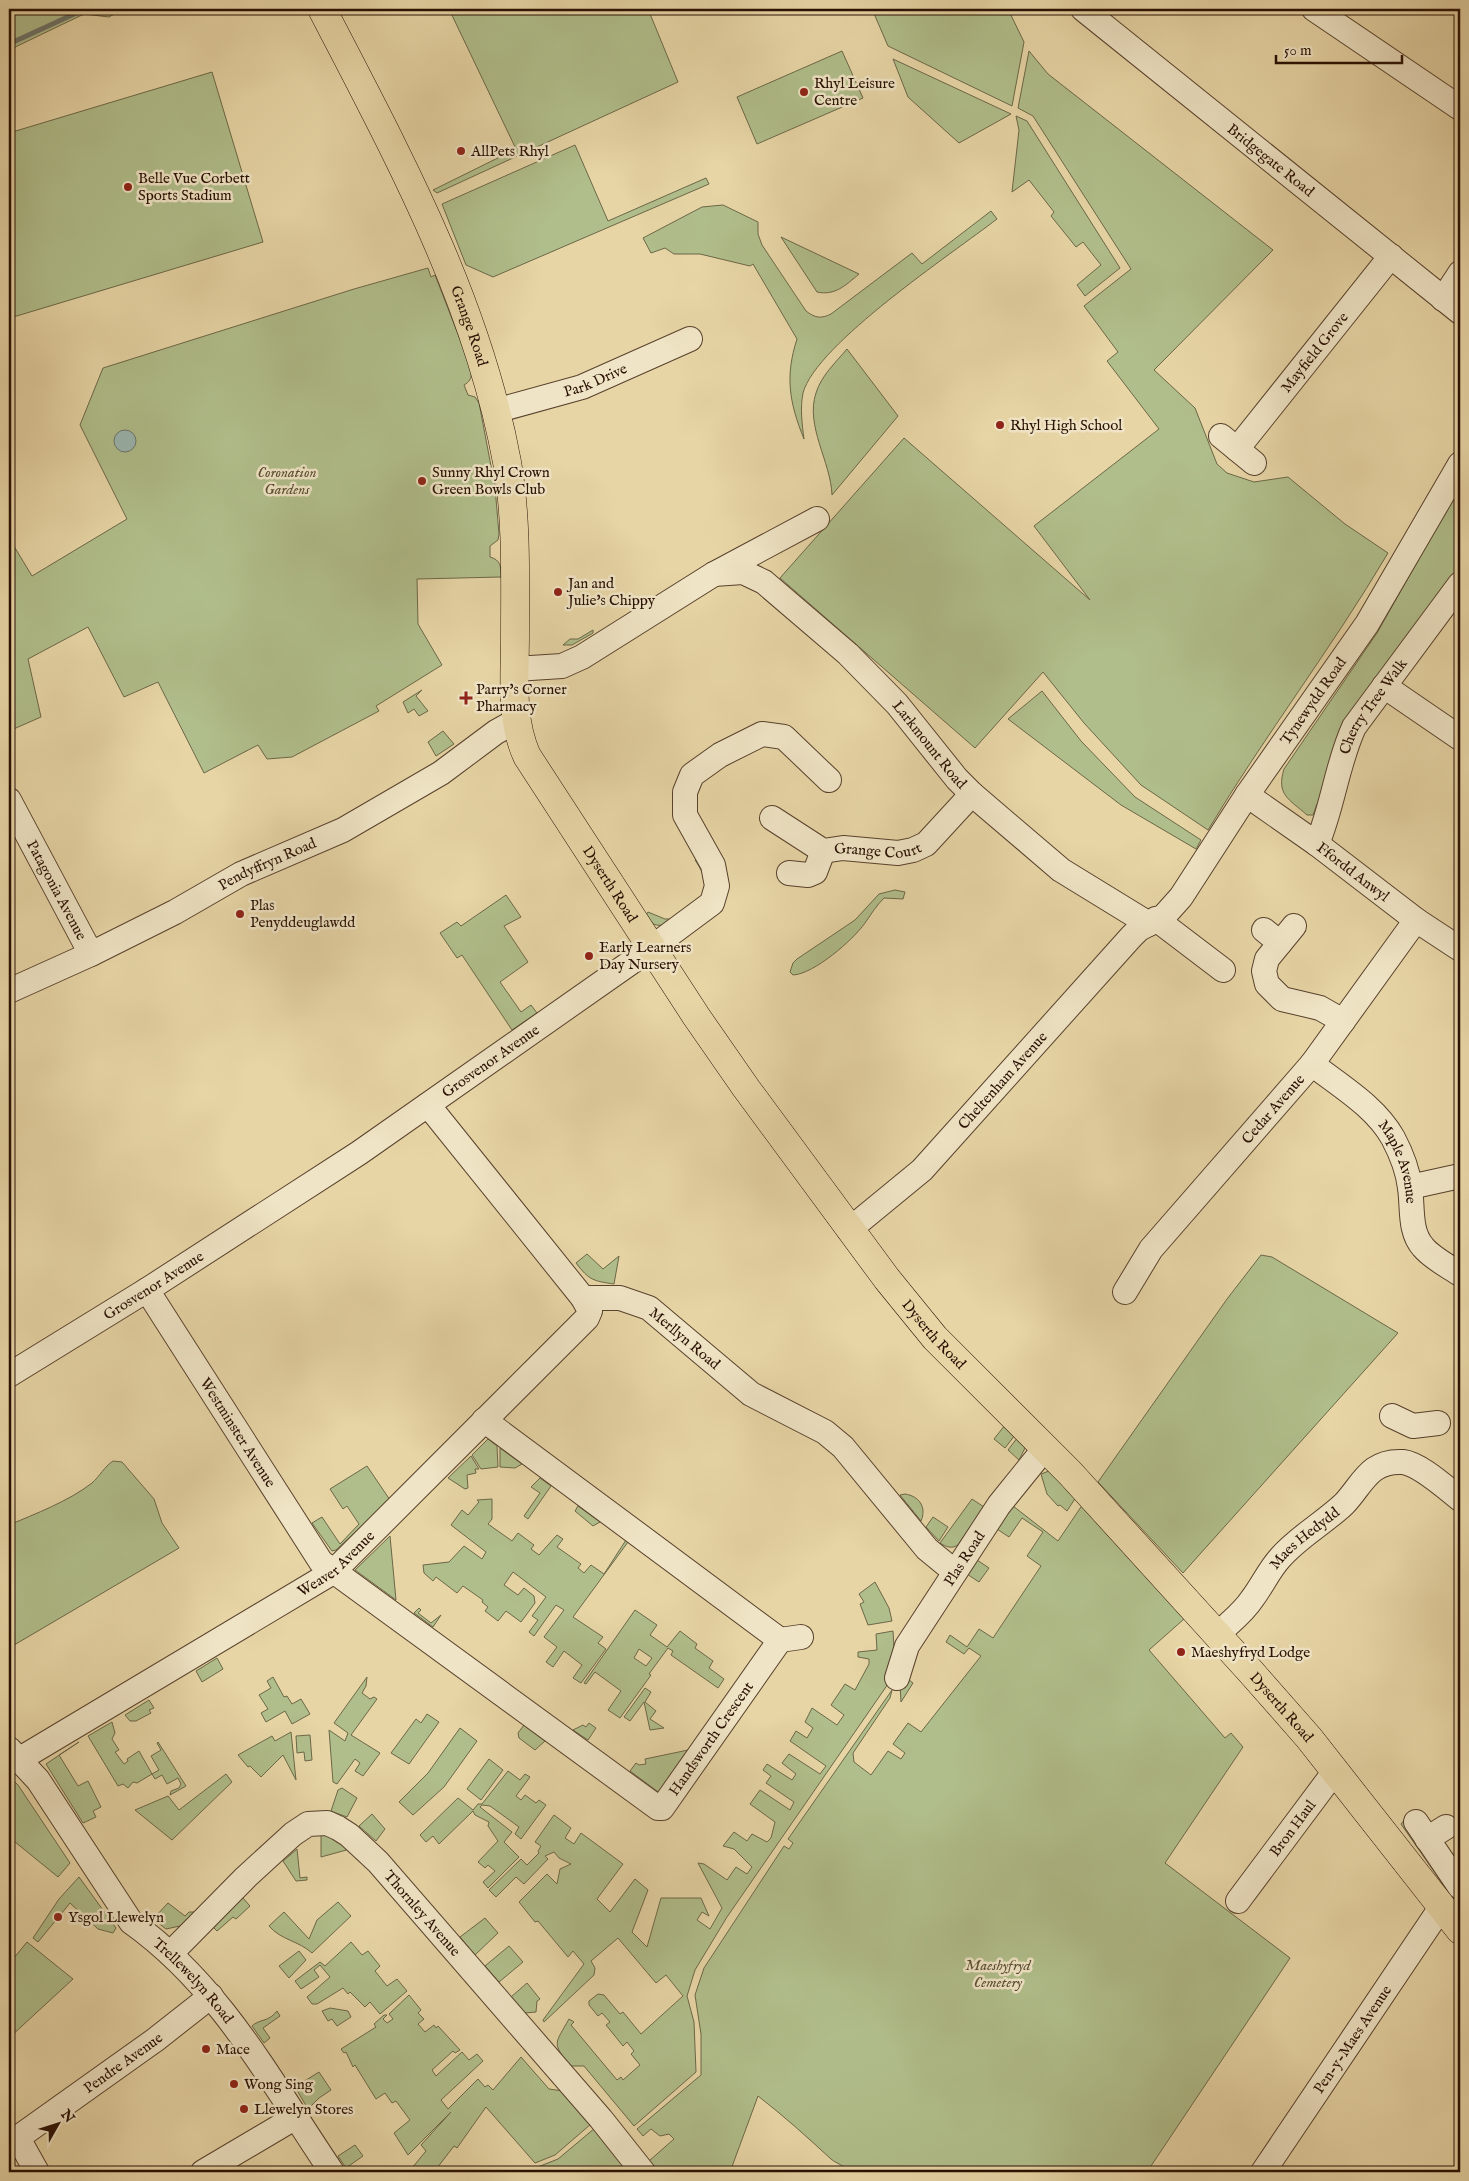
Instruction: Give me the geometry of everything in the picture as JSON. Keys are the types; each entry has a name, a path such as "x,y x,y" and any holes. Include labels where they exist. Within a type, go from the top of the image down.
{"main road":[{"name":"Grange Road","path":"322,9 410,181 442,253 478,344 508,464 514,519 515,669"},
{"name":"Dyserth Road","path":"515,669 516,721 527,756 650,949 746,1088 849,1230 935,1338 1143,1550 1218,1634 1335,1771 1451,1897 1460,1930"}],"street":[{"name":"Bridgegate Road","path":"1082,9 1452,305"},
{"path":"1314,9 1460,108"},
{"name":"Mayfield Grove","path":"1237,450 1391,256"},
{"path":"1452,305 1460,272"},
{"name":"Park Drive","path":"495,410 582,387 690,338"},
{"name":"Tynewydd Road","path":"1152,921 1172,909 1182,897 1247,795 1367,624 1460,464"},
{"path":"515,669 544,668 572,662 714,574 817,519"},
{"name":"Larkmount Road","path":"714,574 743,572 754,576 827,636 897,704 957,779 1061,870 1152,921 1223,970"},
{"name":"Cherry Tree Walk","path":"1317,844 1326,823 1354,727 1460,584"},
{"path":"1384,686 1460,738"},
{"name":"Pendyffryn Road","path":"9,991 91,954 175,912 241,874 343,830 441,773 496,732 516,721"},
{"name":"Grosvenor Avenue","path":"9,1375 146,1290 351,1158 650,949 712,903 717,886 713,865 685,815 685,792 692,775 726,752 762,734 784,737 829,780"},
{"name":"Grange Court","path":"772,818 823,851 844,848 898,853 926,844 972,794"},
{"name":"Ffordd Anwyl","path":"1247,795 1317,844 1416,920 1460,949"},
{"name":"Patagonia Avenue","path":"9,800 91,954"},
{"path":"789,873 808,875 815,872 823,851"},
{"name":"Cedar Avenue","path":"1127,1277 1171,1223 1312,1064 1416,920"},
{"name":"Cheltenham Avenue","path":"849,1230 922,1170 1131,937 1152,921"},
{"path":"1279,933 1265,964 1264,977 1270,990 1282,999 1320,1008 1343,1021"},
{"name":"Maple Avenue","path":"1312,1064 1369,1108 1386,1127 1404,1162 1410,1187 1412,1220 1418,1240 1423,1248 1460,1274"},
{"path":"428,1105 583,1298"},
{"path":"1410,1187 1460,1176"},
{"name":"Westminster Avenue","path":"146,1290 312,1550 333,1572"},
{"name":"Weaver Avenue","path":"14,1754 333,1572 587,1318 590,1310 583,1298"},
{"name":"Merllyn Road","path":"583,1298 620,1298 649,1308 751,1394 824,1432 843,1447 927,1549 955,1572"},
{"path":"1392,1416 1413,1426 1438,1423"},
{"name":"Handsworth Crescent","path":"333,1572 658,1808 662,1808 666,1804 791,1639 778,1637 484,1420"},
{"path":"1413,1426 1405,1462 1418,1468 1460,1499"},
{"name":"Plas Road","path":"897,1678 907,1646 999,1505 1045,1448"},
{"name":"Maes Hedydd","path":"1218,1634 1252,1600 1278,1560 1344,1503 1365,1475 1390,1462 1405,1462"},
{"name":"Trellewelyn Road","path":"14,1754 38,1780 114,1899 131,1922 171,1953 211,1996 262,2062 332,2172"},
{"name":"Bron Haul","path":"1241,1887 1335,1771"},
{"name":"Thornley Avenue","path":"171,1953 246,1877 301,1828 316,1823 328,1823 349,1835 378,1862 601,2119 643,2172"},
{"path":"1430,1830 1451,1897"},
{"name":"Pen-y-Maes Avenue","path":"1263,2172 1451,1897"},
{"name":"Pendre Avenue","path":"13,2141 155,2040 211,1996"},
{"path":"203,2172 238,2164 296,2117"},
{"path":"13,2141 38,2172"}],"green space":[{"path":"9,9 123,9 109,17 84,14 9,50"},
{"path":"449,9 648,9 678,82 437,193 433,190 516,149"},
{"path":"872,9 1008,9 1024,42 1012,106 888,46"},
{"path":"842,51 863,98 757,144 737,97"},
{"path":"1029,51 1048,74 1273,250 1154,370 1195,408 1217,464 1227,473 1254,482 1288,477 1345,524 1388,553 1208,830 1141,785 1084,723 1043,672 975,748 780,578 904,438 1090,600 1034,526 1159,429 1107,361 1118,352 1084,306 1131,269 1033,116 1018,108"},
{"path":"893,59 1011,114 959,143 908,97"},
{"name":"Belle Vue Corbett Sports Stadium","path":"212,72 263,242 10,318 9,133"},
{"path":"1016,116 1027,121 1120,268 1085,296 1077,285 1101,265 1083,242 1076,247 1051,216 1054,212 1029,180 1012,192 1019,130"},
{"path":"575,145 608,221 706,178 709,184 493,277 466,265 442,204"},
{"path":"723,205 758,222 758,234 762,245 806,311 818,317 831,314 912,253 922,264 991,211 997,219 888,300 858,325 833,350 813,373 803,393 801,410 804,439 795,413 790,389 791,365 797,339 753,264 750,266 700,254 674,254 665,248 651,253 643,238 702,207"},
{"path":"781,237 859,274 845,286 835,291 817,292"},
{"name":"Coronation Gardens","path":"428,268 431,277 435,275 469,364 471,377 464,385 468,395 475,397 479,403 495,487 499,534 498,540 490,546 490,557 498,562 501,573 501,577 417,579 418,624 442,665 376,706 379,711 292,757 267,759 258,745 204,773 158,682 124,697 88,627 28,659 41,717 9,731 9,538 32,576 127,519 80,425 103,368 354,289"},
{"path":"847,349 898,416 832,495 828,470 816,431 813,406 821,381"},
{"path":"1460,486 1460,575 1347,725 1323,805 1317,804 1313,815 1307,815 1283,791 1282,778 1284,769 1377,633"},
{"path":"593,630 593,633 572,645 563,645 570,639 578,639"},
{"path":"422,690 416,696 428,711 419,716 414,709 408,713 403,702"},
{"path":"1042,691 1081,741 1135,797 1201,840 1196,849 1121,805 1008,719"},
{"path":"443,731 454,744 436,756 428,742"},
{"path":"700,856 712,880 710,892 705,900 698,908 680,920 670,924 653,924 646,915 648,912 665,919 670,919 690,907 702,896 705,882 695,860"},
{"path":"895,890 905,892 903,899 884,898 859,930 822,963 802,973 793,975 790,972 793,963 797,959 855,920 879,894"},
{"path":"506,895 521,917 504,926 528,962 500,982 521,1012 531,1005 537,1013 512,1030 462,955 457,958 440,933 457,922 461,926"},
{"path":"587,1254 603,1269 619,1256 614,1284 592,1279 581,1269 576,1263"},
{"path":"1261,1255 1272,1257 1398,1333 1183,1573 1098,1482 1227,1299"},
{"path":"1005,1425 1015,1435 1005,1448 994,1439"},
{"path":"1018,1437 1025,1448 1019,1460 1008,1450"},
{"path":"488,1439 497,1446 498,1467 481,1469 472,1455"},
{"path":"500,1448 522,1464 515,1468 500,1467"},
{"path":"471,1456 479,1469 475,1469 476,1473 467,1475 468,1488 465,1489 448,1478"},
{"path":"113,1461 122,1462 154,1499 162,1523 179,1548 9,1648 9,1525 52,1507 83,1490"},
{"path":"367,1466 390,1500 336,1550 332,1551 312,1523 322,1517 340,1544 359,1524 347,1506 343,1509 330,1489"},
{"path":"1049,1471 1076,1497 1067,1511 1060,1505 1058,1506 1047,1494 1041,1474"},
{"path":"540,1478 551,1486 528,1519 524,1516 540,1493 531,1487"},
{"path":"905,1494 914,1497 921,1503 923,1516 921,1521 900,1495"},
{"path":"492,1499 492,1519 488,1524 512,1541 518,1533 534,1545 531,1549 539,1555 557,1535 563,1539 557,1547 581,1564 578,1568 584,1573 591,1565 604,1574 626,1540 628,1542 573,1617 603,1637 598,1643 606,1649 581,1683 573,1678 582,1665 564,1651 553,1667 546,1662 557,1647 544,1637 564,1610 556,1605 534,1636 529,1632 538,1620 532,1616 546,1597 513,1572 504,1585 518,1595 524,1588 534,1596 535,1603 521,1622 506,1611 498,1621 485,1611 488,1607 482,1602 483,1600 463,1586 457,1593 436,1577 433,1581 424,1573 423,1565 449,1562 464,1546 482,1559 486,1552 451,1525 462,1510 468,1515 479,1502 477,1500"},
{"path":"972,1499 984,1507 958,1545 954,1547 944,1546 940,1543"},
{"name":"Maeshyfryd Cemetery","path":"1083,1504 1184,1619 1149,1650 1225,1738 1231,1733 1243,1747 1165,1863 1290,1958 1147,2172 850,2172 831,2159 758,2096 730,2172 655,2172 649,2161 674,2139 669,2134 660,2136 651,2129 643,2136 637,2129 701,2075 701,2034 695,1995 704,1968 784,1846 789,1849 793,1843 788,1839 892,1690 890,1698 853,1753 854,1762 871,1775 888,1751 901,1759 905,1753 893,1744 908,1723 921,1732 981,1656 969,1648 964,1654 946,1642 950,1635 967,1647 979,1629 993,1638 1041,1566 1027,1556 1043,1532 1022,1518 1009,1537 997,1529 1013,1506 1058,1541"},
{"path":"578,1506 600,1522 593,1526 575,1511"},
{"path":"933,1517 948,1527 939,1541 926,1527"},
{"path":"390,1536 396,1600 355,1570"},
{"path":"977,1560 989,1568 979,1582 967,1574"},
{"path":"875,1582 889,1608 892,1621 868,1625 860,1604 864,1602 859,1594"},
{"path":"419,1608 421,1610 418,1613 431,1623 441,1615 433,1627 414,1613"},
{"path":"635,1610 657,1625 650,1635 667,1647 680,1631 697,1644 695,1648 713,1661 709,1668 724,1679 718,1688 671,1655 673,1651 668,1648 620,1718 608,1710 621,1691 595,1672 586,1684 584,1683","holes":["639,1649 652,1658 646,1666 634,1658"]},
{"path":"893,1631 895,1666 888,1684 727,1917 695,1970 687,1996 694,2022 696,2072 634,2126 584,2066 571,2066 558,2048 558,2039 569,2019 574,2022 571,2025 617,2080 621,2077 623,2080 640,2065 631,2054 634,2051 627,2042 623,2046 606,2025 610,2022 602,2013 598,2016 589,2005 589,2001 598,1994 604,1995 620,2014 623,2012 641,2034 683,1996 666,1975 656,1983 618,1938 591,1961 595,1968 594,1975 544,2022 543,2020 584,1964 573,1951 568,1957 538,1921 535,1922 519,1902 547,1874 557,1884 560,1869 571,1864 559,1858 554,1852 545,1856 548,1859 524,1884 516,1877 496,1897 489,1890 521,1859 527,1865 539,1853 538,1851 541,1846 535,1842 554,1815 571,1828 565,1838 574,1844 581,1833 623,1864 597,1899 610,1912 635,1879 648,1890 632,1932 647,1947 661,1898 701,1898 709,1916 702,1912 697,1920 710,1929 722,1908 698,1863 704,1864 727,1880 736,1867 747,1874 752,1867 734,1849 723,1846 734,1832 747,1841 752,1834 767,1842 771,1838 775,1822 750,1804 760,1790 790,1810 794,1802 766,1783 771,1776 763,1770 767,1764 792,1780 796,1774 782,1763 789,1754 820,1774 826,1766 790,1741 796,1731 807,1738 813,1728 805,1722 812,1708 837,1725 844,1715 831,1705 845,1684 855,1690 869,1664 869,1659 858,1657 858,1652 877,1650 876,1634"},
{"path":"217,1658 223,1669 202,1682 196,1671"},
{"path":"904,1676 913,1683 901,1702 900,1683"},
{"path":"273,1677 284,1697 287,1696 292,1704 301,1699 310,1714 292,1724 285,1711 266,1722 261,1713 268,1709 259,1695 271,1688 267,1681"},
{"path":"367,1677 366,1686 362,1693 370,1699 374,1697 377,1699 351,1735 380,1753 363,1776 355,1771 360,1763 355,1759 337,1784 333,1782 329,1730 345,1741 348,1733 334,1723"},
{"path":"645,1688 651,1692 645,1702 656,1711 650,1719 664,1728 650,1730 644,1702 630,1721 624,1717"},
{"path":"149,1700 154,1708 149,1710 151,1713 136,1721 130,1721 125,1715"},
{"path":"427,1714 439,1722 409,1764 391,1753 416,1719 421,1723"},
{"path":"112,1722 115,1733 112,1739 119,1750 115,1752 124,1764 128,1761 127,1759 139,1751 152,1774 137,1783 133,1782 128,1788 123,1784 118,1786 88,1736"},
{"path":"589,1723 596,1728 588,1740 573,1730 583,1725 586,1727"},
{"path":"524,1725 545,1741 535,1750 519,1738 518,1733"},
{"path":"460,1728 477,1741 444,1787 413,1815 399,1802 428,1773"},
{"path":"291,1732 296,1780 283,1755 261,1777 250,1766 248,1767 238,1755 272,1736 275,1741"},
{"path":"310,1735 312,1760 305,1761 304,1752 297,1753 296,1736"},
{"path":"158,1742 186,1786 170,1795 171,1791 179,1788 181,1784 178,1778 167,1784 162,1775 155,1779 152,1774 159,1770 151,1756 161,1750"},
{"path":"693,1749 661,1794 630,1771 636,1763 639,1765 646,1764 645,1759"},
{"path":"59,1755 78,1786 88,1781 101,1807 93,1811 96,1817 83,1823 46,1764"},
{"path":"489,1759 503,1770 481,1800 467,1789"},
{"path":"508,1771 520,1780 525,1774 530,1777 516,1796 521,1800 525,1795 536,1803 539,1800 546,1805 521,1839 515,1834 519,1827 490,1806 482,1805 480,1807 512,1832 504,1842 519,1857 488,1888 483,1882 495,1871 488,1865 485,1868 478,1862 498,1841 488,1826 489,1822 475,1815 473,1811 439,1844 433,1836 426,1842 420,1835 458,1798 473,1810 478,1804 482,1804"},
{"path":"226,1774 232,1782 172,1840 135,1810 168,1796 179,1810"},
{"path":"9,1776 18,1785 70,1863 58,1877 9,1837"},
{"path":"342,1788 357,1798 347,1817 331,1811 338,1790"},
{"path":"372,1814 385,1829 376,1841 359,1826"},
{"path":"1406,1818 1460,1895 1460,1909 1401,1824"},
{"path":"321,1834 326,1834 350,1849 321,1857"},
{"path":"297,1849 300,1878 307,1877 307,1880 296,1881 283,1861"},
{"path":"79,1877 116,1928 113,1933 98,1929 70,1903 38,1942 33,1938 59,1899"},
{"path":"242,1897 250,1906 236,1919 233,1917 217,1931 213,1927"},
{"path":"338,1902 351,1916 312,1953 274,1931 269,1926 284,1912 309,1939 317,1920"},
{"path":"168,1903 185,1916 189,1912 194,1912 180,1926 166,1929 153,1919"},
{"path":"485,1918 498,1933 475,1955 460,1937"},
{"path":"27,1942 73,1979 9,2038 9,1999 11,1998 9,1964"},
{"path":"351,1942 362,1955 368,1951 380,1966 375,1971 387,1986 397,1979 407,1991 380,2014 370,2002 365,2007 350,1992 348,1994 343,1988 317,2004 312,2004 307,1997 330,1977 320,1965 314,1970 319,1977 301,1989 295,1981 320,1962 325,1966"},
{"path":"509,1946 523,1962 499,1982 485,1966"},
{"path":"299,1951 306,1960 289,1978 279,1966"},
{"path":"527,1983 540,1999 537,2001 536,2012 525,2013 511,1997"},
{"path":"409,1995 421,2010 418,2013 424,2019 418,2024 425,2032 434,2025 436,2028 438,2026 460,2050 455,2053 453,2051 432,2070 436,2076 462,2052 469,2060 477,2054 483,2061 441,2100 448,2109 478,2079 485,2087 488,2085 493,2090 521,2057 549,2089 563,2091 591,2124 555,2155 535,2163 486,2107 457,2148 454,2146 434,2172 415,2172 412,2168 426,2151 421,2145 451,2112 408,2155 394,2133 410,2120 396,2101 392,2103 385,2093 376,2099 355,2065 353,2067 346,2052 344,2053 341,2049 376,2027 374,2024 384,2015 387,2015 383,2019 387,2023 393,2019 389,2014"},
{"path":"330,2008 348,2011 351,2017 337,2026 332,2019 328,2021 322,2011"},
{"path":"277,2011 280,2016 263,2028 270,2038 264,2043 252,2026 271,2017"},
{"path":"319,2072 331,2090 308,2109 295,2087"},
{"path":"595,2128 630,2172 525,2172 558,2159"},
{"path":"355,2145 363,2156 346,2168 338,2156"}],"water":[{"path":"125,430 133,433 136,441 133,449 125,452 117,449 114,441 117,433"}],"waterway":[{"path":"9,44 85,9"}],"place":[{"name":"Rhyl Leisure Centre","path":"804,92"},
{"name":"AllPets Rhyl","path":"461,151"},
{"name":"Belle Vue Corbett Sports Stadium","path":"128,187"},
{"name":"Rhyl High School","path":"1000,425"},
{"name":"Sunny Rhyl Crown Green Bowls Club","path":"422,481"},
{"name":"Jan and Julie's Chippy","path":"558,592"},
{"name":"Parry's Corner Pharmacy","path":"466,698"},
{"name":"Plas Penyddeuglawdd","path":"240,914"},
{"name":"Early Learners Day Nursery","path":"589,956"},
{"name":"Maeshyfryd Lodge","path":"1181,1652"},
{"name":"Ysgol Llewelyn","path":"58,1917"},
{"name":"Mace","path":"206,2049"},
{"name":"Wong Sing","path":"234,2084"},
{"name":"Llewelyn Stores","path":"244,2109"}]}
